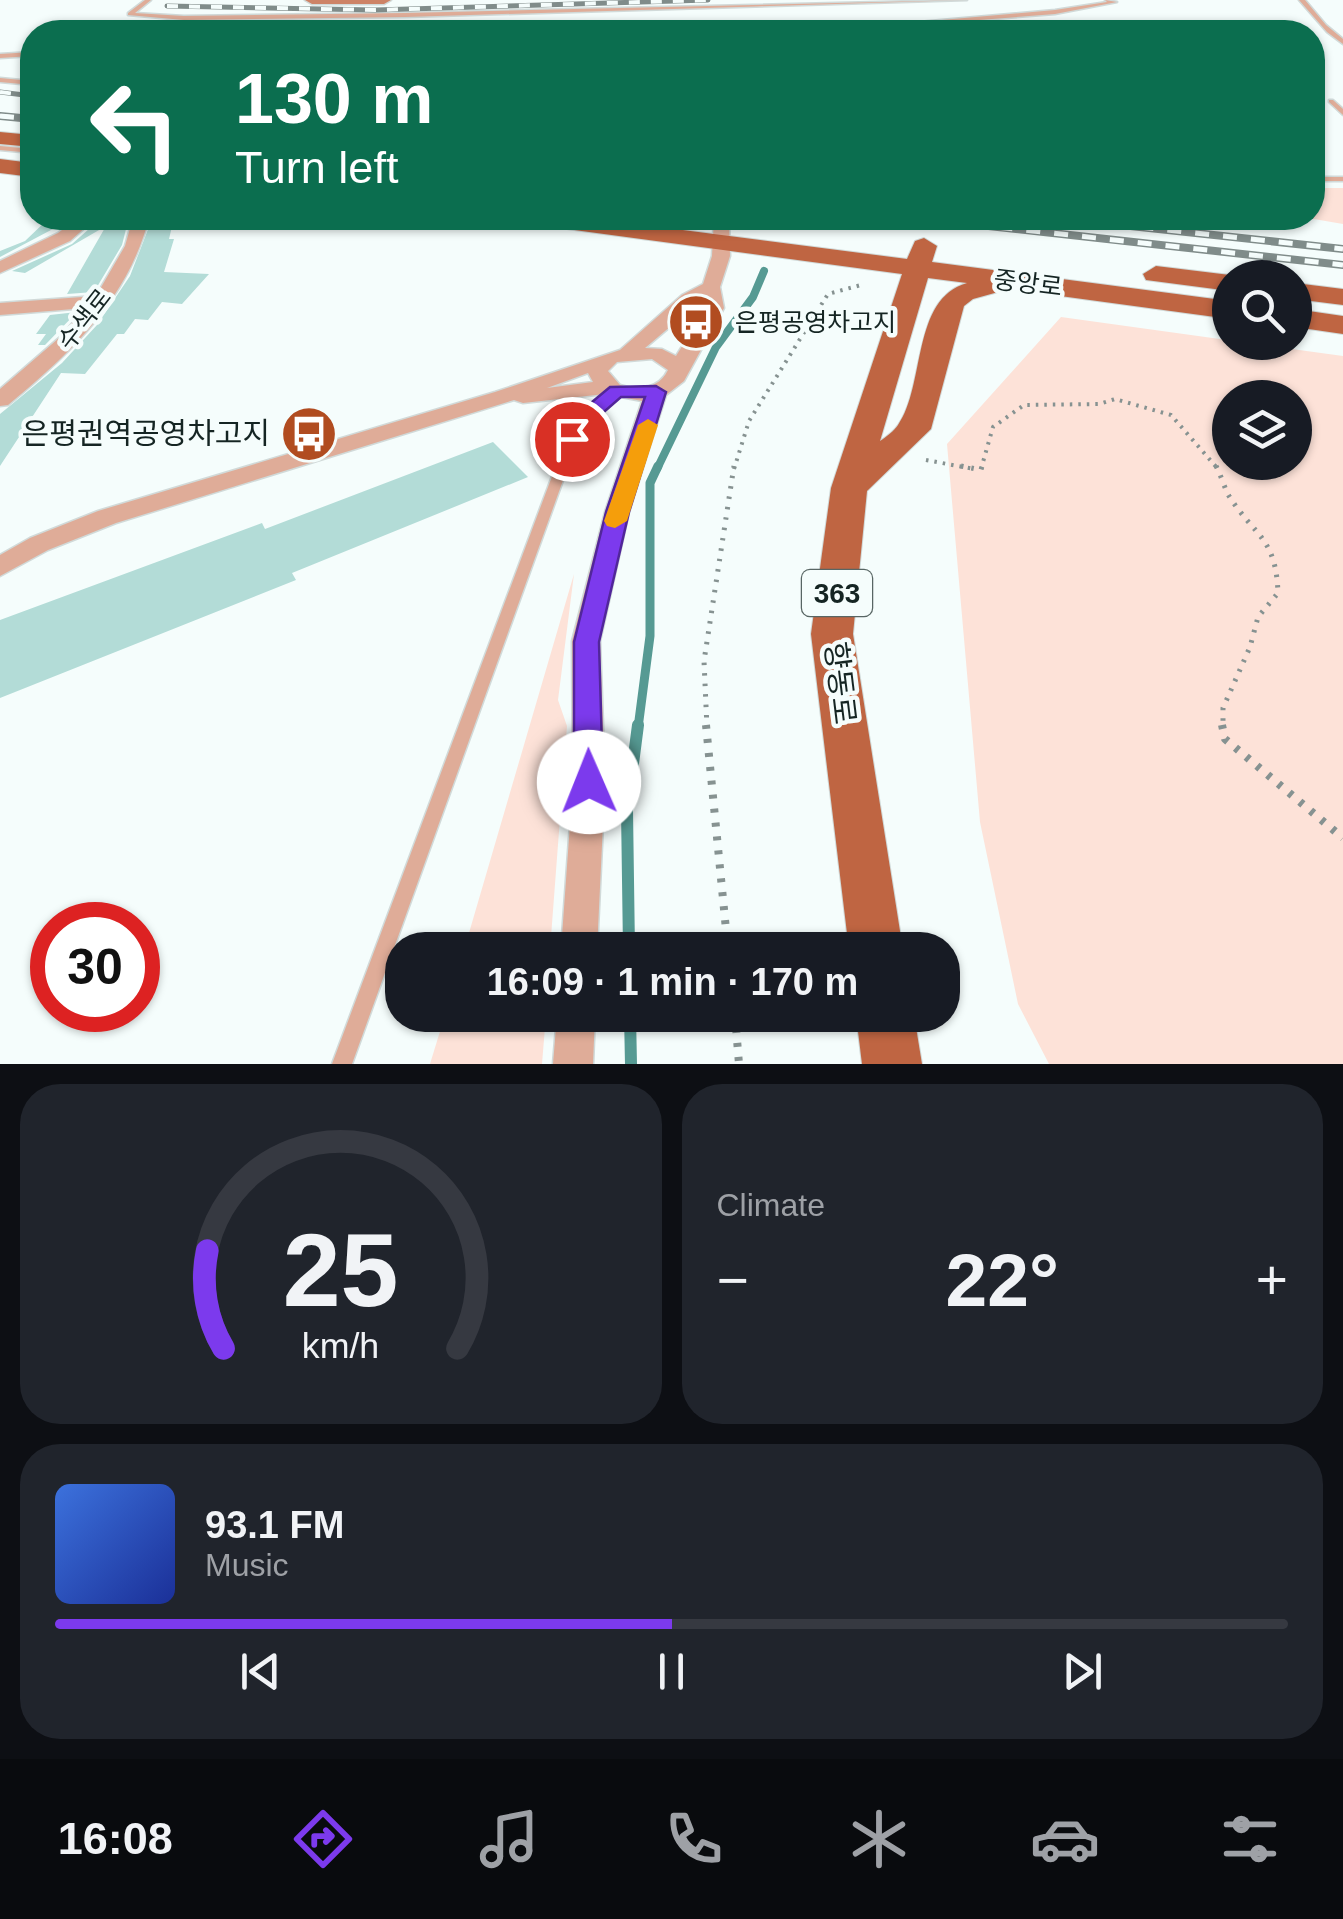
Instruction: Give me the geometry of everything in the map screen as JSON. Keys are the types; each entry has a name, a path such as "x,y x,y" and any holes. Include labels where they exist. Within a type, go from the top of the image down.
{"main road":[{"path":"312,0 384,0"},
{"name":"중앙로","path":"731,230 832,248 1212,281"},
{"name":"중앙로","path":"921,257 1011,281 1212,308"},
{"name":"향동로","path":"873,932 832,634 849,488 921,257"},
{"path":"849,488 914,429 951,302 963,294 1011,281"},
{"path":"1312,293 1343,297"},
{"path":"1312,320 1343,324"},
{"path":"887,1032 892,1064"}],"street":[{"path":"0,268 73,230"},
{"name":"수색로","path":"0,400 52,358 103,302 138,230"},
{"path":"0,567 39,544 107,517 503,396 628,352 689,299 711,287 719,272 714,230"},
{"path":"503,396 541,397 612,389 656,392 669,386 716,308 711,287"},
{"path":"0,310 103,302"},
{"path":"628,352 666,357 678,370"},
{"path":"604,363 598,371 600,380 612,389"},
{"path":"581,932 589,782 586,642 618,512 656,392"},
{"path":"573,1064 575,1032"}],"lane":[{"path":"148,0 130,14 184,18 404,15 964,0"},
{"path":"952,20 1055,12 1114,2 1108,0"},
{"path":"1302,0 1318,20"},
{"path":"1331,101 1343,113"},
{"path":"342,1064 572,439 582,421 612,389"}],"path":[{"path":"726,932 704,661 736,455 750,421 828,294 861,285"},
{"path":"926,460 981,470 993,427 1024,406 1127,400 1170,415 1218,468 1229,495 1266,539 1276,569 1278,593 1258,616 1258,634 1230,688 1220,725 1226,739 1343,838"},
{"path":"736,1032 740,1064"}],"shaded area":[{"path":"1325,188 1343,188 1343,224 1325,221"},
{"path":"1061,317 1212,338 1212,360 1312,360 1312,352 1343,356 1343,1064 1049,1064 1018,1004 980,822 947,444"},
{"path":"574,574 558,700 567,726 551,932 469,932"},
{"path":"440,1032 545,1032 542,1064 430,1064"}],"building":[{"path":"37,230 51,230 0,257 0,251 25,241"},
{"path":"88,230 99,230 25,273 12,271 72,244"},
{"path":"104,230 126,230 122,245 94,292 67,294"},
{"path":"148,230 171,230 169,239 174,239 164,272 209,274 182,304 162,302 148,320 135,319 124,334 117,334 85,374 61,373 0,466 0,414 62,363 97,325 130,276"},
{"path":"77,312 45,345 38,345 46,334 36,334 50,315"},
{"path":"493,442 528,477 292,573 296,580 0,698 0,620 262,523 265,529"}],"waterway":[{"path":"657,469 716,347 753,297 764,271"},
{"path":"638,728 650,636 650,483 658,466"},
{"path":"629,932 627,810 638,725"},
{"path":"630,1032 631,1064"}],"railway":[{"path":"167,6 375,10 708,0"},
{"path":"0,92 20,94"},
{"path":"20,118 0,116 20,118"},
{"path":"1024,230 1343,265"},
{"path":"1167,230 1343,249"}],"slow traffic":[{"path":"615,521 648,425"}],"place":[{"name":"은평공영차고지","path":"696,322"},
{"name":"은평권역공영차고지","path":"309,434"}],"route":[{"path":"572,439 582,421 616,391 656,392 618,512 586,642 589,782"}]}
